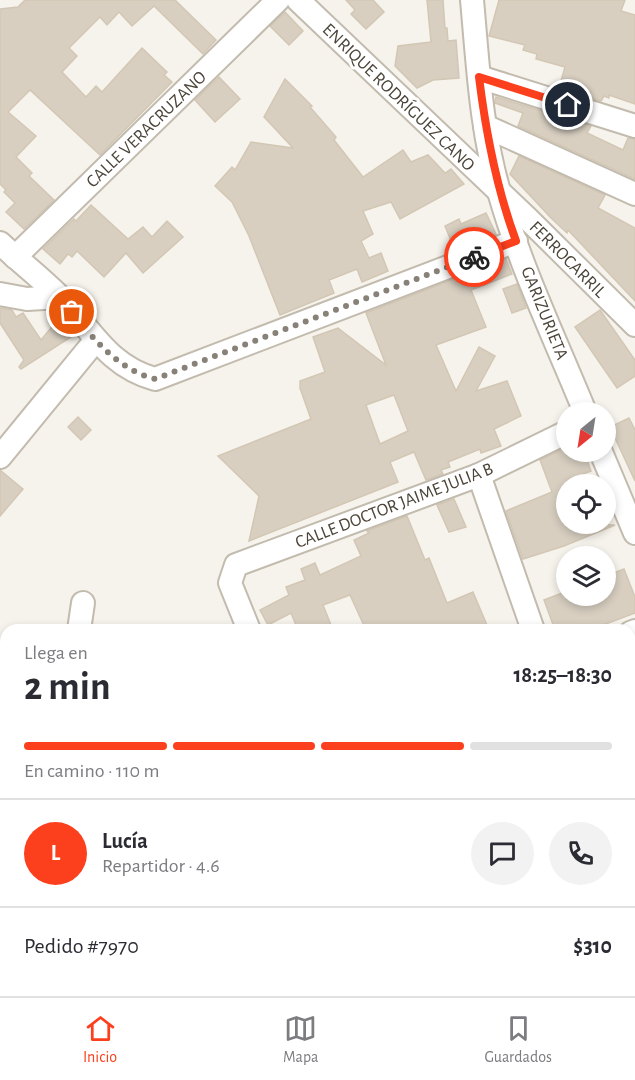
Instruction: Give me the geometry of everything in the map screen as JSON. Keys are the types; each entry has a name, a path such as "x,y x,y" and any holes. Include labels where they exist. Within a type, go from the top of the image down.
{"street":[{"name":"CALLE VERACRUZANO","path":"7,250 278,0"},
{"name":"ENRIQUE RODRÍGUEZ CANO","path":"298,0 499,194"},
{"name":"GARIZURIETA","path":"472,0 485,126 499,194 581,402"},
{"path":"479,77 635,126"},
{"path":"485,126 635,194"},
{"name":"FERROCARRIL","path":"499,194 528,219 635,325"},
{"path":"7,250 60,297 95,341 137,374 155,379 516,241"},
{"path":"0,294 27,299 60,297"},
{"path":"0,458 95,341"},
{"name":"CALLE DOCTOR JAIME JULIA B","path":"247,624 230,584 236,565 478,475 556,437"},
{"path":"605,462 635,533"},
{"path":"478,475 531,624"},
{"path":"80,624 83,603"}],"building":[{"path":"25,0 175,0 216,40 203,54 154,6 132,26 119,12 107,25 100,17 69,48 77,56 62,72 86,97 96,86 102,92 142,48 167,72 164,75 172,82 100,155 30,90 8,112 36,136 16,157 32,173 29,176 54,200 24,229 6,212 15,203 4,192 6,190 0,184 0,9 18,7"},
{"path":"346,0 373,0 384,12 366,29 351,14 355,10"},
{"path":"427,0 443,0 448,41 456,40 459,78 433,80 417,88 395,66 398,46 431,42"},
{"path":"499,0 625,0 621,11 635,15 635,104 609,95 609,98 604,96 601,101 559,88 565,67 536,59 537,54 523,50 525,45 489,36"},
{"path":"285,12 303,31 289,45 270,26"},
{"path":"219,77 240,99 215,122 195,100"},
{"path":"285,79 312,106 310,107 336,137 334,140 363,177 403,150 411,162 428,155 445,173 451,169 464,184 400,219 391,202 363,211 373,234 361,241 369,258 381,253 388,271 362,282 357,269 329,280 334,293 280,315 249,236 232,202 215,186 232,167 235,170 251,142 293,148 264,117"},
{"path":"496,97 591,126 587,133 623,150 628,138 635,139 635,179 518,126 523,113 495,103"},
{"path":"519,156 605,195 598,208 635,228 635,301 568,230 567,233 551,218 510,174"},
{"path":"91,205 128,239 143,227 152,237 167,221 183,237 143,273 126,253 104,277 77,251 72,257 68,254 60,264 43,249"},
{"path":"486,213 496,234 455,250 445,226 459,219 461,224"},
{"path":"506,259 512,274 471,290 486,327 436,345 456,391 479,347 495,356 476,391 507,381 521,416 494,429 501,446 481,453 480,449 448,462 450,467 441,470 443,474 426,480 414,452 390,462 398,482 249,541 259,496 218,456 311,419 300,388 300,381 325,372 313,337 338,328 386,365 366,313","holes":["394,395 408,431 380,444 366,405"]},
{"path":"517,284 526,308 512,313 503,289"},
{"path":"0,308 12,310 16,317 23,313 41,340 55,323 71,337 21,369 19,367 24,360 0,323"},
{"path":"600,310 635,360 635,376 617,388 575,327"},
{"path":"78,417 91,430 81,440 68,427"},
{"path":"629,418 635,430 635,481 616,440 616,424"},
{"path":"556,452 556,462 588,462 591,471 583,474 556,474 556,534 593,534 523,559 506,511 552,492 540,460"},
{"path":"0,470 23,489 0,516"},
{"path":"454,499 466,527 449,532 437,505"},
{"path":"407,516 425,560 429,558 447,603 473,592 486,624 363,624 350,595 323,605 331,624 296,624 291,613 267,624 260,610 289,595 286,587 305,580 301,569 315,563 320,575 361,556 354,540 369,533 367,531"},
{"path":"624,569 635,597 635,613 606,624 553,624 544,600 556,595 556,606 616,606 616,572"}],"way so far":[{"path":"72,312 95,341 137,374 155,379 474,257"}],"route":[{"path":"474,257 516,241 499,194 485,126 479,77 568,105"}]}
